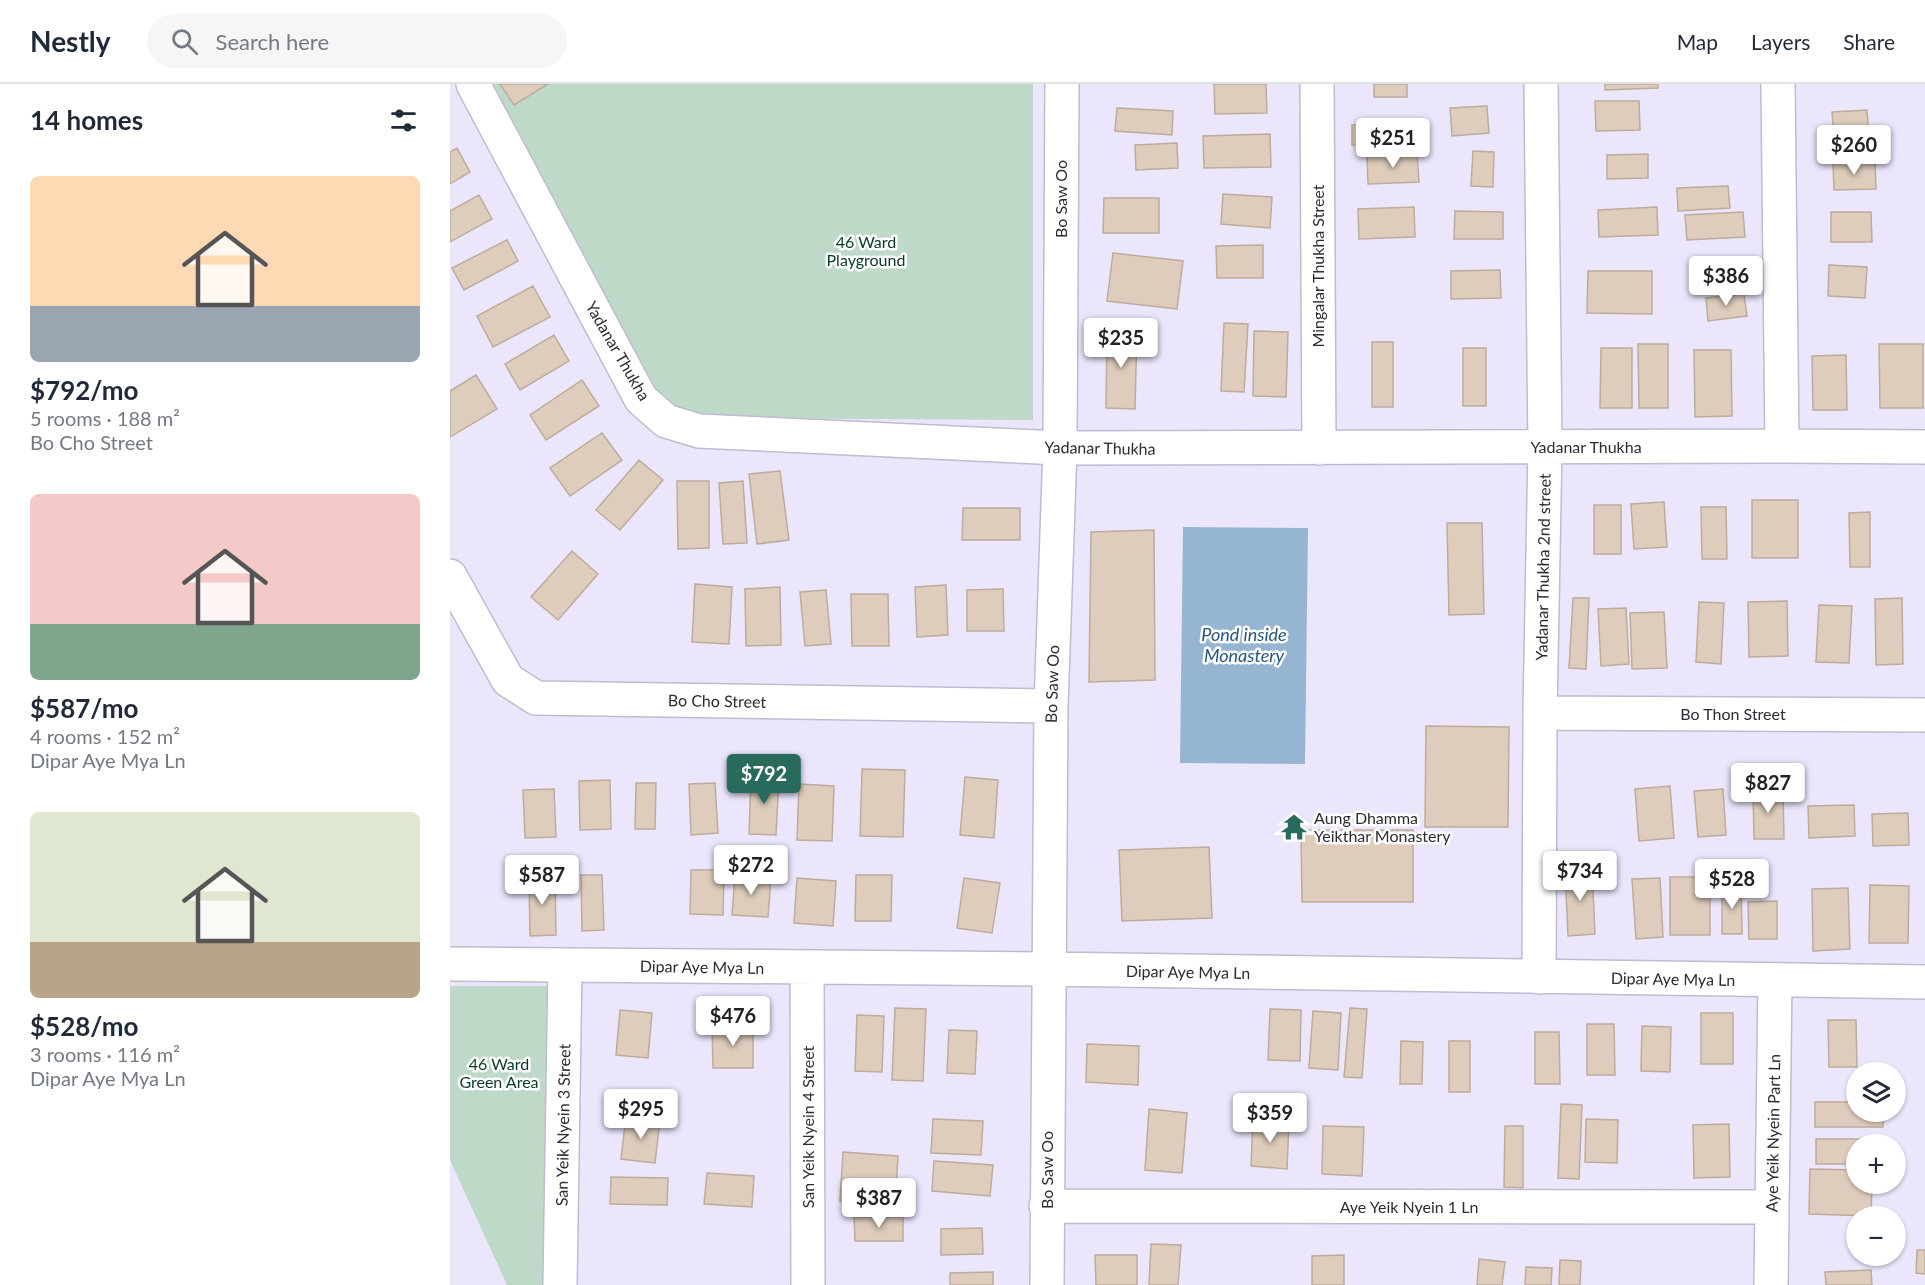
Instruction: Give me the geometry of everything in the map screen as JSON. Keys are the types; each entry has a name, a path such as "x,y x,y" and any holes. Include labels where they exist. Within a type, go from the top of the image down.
{"street":[{"name":"Yadanar Thukha","path":"474,84 641,399 666,421 699,431 1060,448 1925,447"},
{"name":"Bo Saw Oo","path":"1047,1285 1051,706 1060,448 1062,84"},
{"name":"Mingalar Thukha Street","path":"1317,84 1319,448"},
{"name":"Yadanar Thukha 2nd street","path":"1539,977 1540,713 1545,447 1541,84"},
{"path":"1778,84 1782,446"},
{"name":"Bo Cho Street","path":"450,576 508,680 536,698 1051,706"},
{"name":"Bo Thon Street","path":"1540,713 1925,715"},
{"name":"Dipar Aye Mya Ln","path":"450,964 1048,969 1925,982"},
{"name":"San Yeik Nyein 3 Street","path":"560,1285 565,966"},
{"name":"San Yeik Nyein 4 Street","path":"807,968 808,1285"},
{"name":"Aye Yeik Nyein Part Ln","path":"1771,1285 1775,980"},
{"name":"Aye Yeik Nyein 1 Ln","path":"1046,1206 1771,1207"}],"green space":[{"name":"46 Ward Playground","path":"486,84 1033,84 1033,420 700,418 672,409 650,393"},
{"name":"46 Ward Green Area","path":"450,986 549,986 544,1285 507,1285 450,1160"}],"water":[{"name":"Pond inside Monastery","path":"1183,527 1308,528 1305,764 1180,763"}],"building":[{"path":"500,84 548,84 514,105"},
{"path":"1214,84 1266,84 1267,113 1215,114"},
{"path":"1374,84 1407,84 1407,97 1374,97"},
{"path":"1605,84 1658,84 1658,88 1605,90"},
{"path":"1595,101 1639,101 1640,130 1596,131"},
{"path":"1487,106 1489,133 1452,136 1450,108"},
{"path":"1117,108 1173,111 1172,135 1115,131"},
{"path":"1867,110 1870,152 1835,154 1832,112"},
{"path":"1352,125 1398,125 1397,146 1352,145"},
{"path":"1270,134 1271,167 1204,168 1203,136"},
{"path":"1177,143 1178,168 1136,170 1135,145"},
{"path":"457,148 470,172 450,184 450,152"},
{"path":"1473,151 1494,152 1493,187 1471,186"},
{"path":"1417,153 1419,182 1368,184 1367,155"},
{"path":"1648,154 1648,178 1607,179 1607,155"},
{"path":"1875,161 1876,189 1834,190 1833,162"},
{"path":"1728,186 1730,208 1678,211 1677,188"},
{"path":"1223,194 1272,197 1270,228 1221,224"},
{"path":"479,195 492,219 450,242 450,211"},
{"path":"1104,198 1159,198 1159,233 1103,233"},
{"path":"1414,207 1415,237 1359,239 1358,209"},
{"path":"1657,207 1658,235 1599,237 1598,210"},
{"path":"1455,211 1503,212 1503,239 1454,239"},
{"path":"1743,212 1745,237 1687,240 1685,215"},
{"path":"1831,212 1871,212 1872,242 1831,242"},
{"path":"507,240 518,261 464,290 452,268"},
{"path":"1263,245 1263,278 1217,278 1216,246"},
{"path":"1113,253 1183,261 1177,309 1107,301"},
{"path":"1829,265 1867,267 1865,298 1828,296"},
{"path":"1500,270 1501,298 1451,299 1451,271"},
{"path":"1588,271 1652,271 1652,314 1587,313"},
{"path":"533,286 550,317 493,347 477,316"},
{"path":"1744,294 1747,316 1708,321 1706,298"},
{"path":"1224,323 1248,324 1244,392 1221,391"},
{"path":"1107,329 1137,329 1135,409 1106,408"},
{"path":"1254,331 1288,332 1286,397 1253,396"},
{"path":"554,335 569,361 520,390 505,364"},
{"path":"1372,342 1393,342 1393,407 1372,407"},
{"path":"1638,344 1668,344 1668,408 1639,408"},
{"path":"1879,344 1923,344 1923,408 1880,408"},
{"path":"1463,348 1486,348 1486,406 1463,406"},
{"path":"1601,348 1632,348 1632,408 1600,408"},
{"path":"1694,350 1731,350 1732,416 1695,417"},
{"path":"1846,355 1847,410 1813,410 1812,356"},
{"path":"476,375 497,409 450,437 450,391"},
{"path":"582,380 599,406 546,440 530,415"},
{"path":"602,433 622,460 570,496 550,468"},
{"path":"639,460 663,480 620,530 596,510"},
{"path":"780,471 789,540 757,544 749,474"},
{"path":"677,481 709,481 709,548 678,549"},
{"path":"743,481 747,543 723,544 719,483"},
{"path":"1752,500 1798,500 1798,558 1752,558"},
{"path":"1664,502 1667,547 1634,549 1631,504"},
{"path":"1594,505 1621,505 1621,554 1594,554"},
{"path":"1701,507 1726,507 1727,559 1702,559"},
{"path":"963,508 1020,508 1020,540 962,540"},
{"path":"1870,512 1870,567 1850,567 1849,513"},
{"path":"1447,523 1482,523 1484,614 1449,615"},
{"path":"1154,530 1155,680 1089,682 1091,532"},
{"path":"572,551 598,574 558,620 531,597"},
{"path":"695,584 732,587 729,644 692,642"},
{"path":"946,585 948,635 917,637 915,587"},
{"path":"780,587 781,645 746,646 745,589"},
{"path":"1003,589 1004,631 967,631 967,590"},
{"path":"826,590 831,644 805,646 800,592"},
{"path":"851,594 888,594 889,646 852,646"},
{"path":"1573,598 1589,598 1586,669 1569,668"},
{"path":"1902,598 1903,664 1876,665 1875,599"},
{"path":"1787,601 1788,656 1749,657 1748,602"},
{"path":"1699,602 1724,603 1721,664 1696,662"},
{"path":"1819,605 1852,606 1849,663 1816,662"},
{"path":"1626,608 1629,664 1601,666 1598,609"},
{"path":"1664,612 1667,668 1632,669 1630,613"},
{"path":"1426,726 1509,727 1508,827 1425,827"},
{"path":"862,769 905,770 903,837 860,836"},
{"path":"751,776 779,777 776,835 749,834"},
{"path":"965,777 998,780 994,838 960,835"},
{"path":"610,780 611,829 580,830 579,781"},
{"path":"636,783 656,783 655,829 635,829"},
{"path":"715,783 718,833 691,835 689,784"},
{"path":"799,784 834,786 832,841 797,840"},
{"path":"1670,786 1674,838 1639,841 1635,789"},
{"path":"1753,788 1783,788 1784,839 1754,839"},
{"path":"554,789 556,837 525,838 523,790"},
{"path":"1723,789 1726,835 1698,837 1694,791"},
{"path":"1854,805 1855,836 1809,838 1808,806"},
{"path":"1908,813 1909,845 1873,846 1872,814"},
{"path":"1301,830 1413,830 1413,902 1302,902"},
{"path":"1209,847 1212,918 1122,921 1119,850"},
{"path":"1592,868 1595,934 1568,936 1565,870"},
{"path":"691,870 724,870 723,915 690,914"},
{"path":"581,875 602,875 604,930 582,931"},
{"path":"735,875 771,877 768,917 732,915"},
{"path":"856,875 892,875 891,921 855,921"},
{"path":"529,876 555,876 556,935 530,936"},
{"path":"1670,877 1710,877 1710,935 1670,935"},
{"path":"797,878 836,881 833,926 794,923"},
{"path":"964,878 1000,883 992,933 957,928"},
{"path":"1660,878 1663,937 1636,939 1632,879"},
{"path":"1870,885 1909,886 1908,943 1869,943"},
{"path":"1722,886 1741,886 1742,934 1722,934"},
{"path":"1848,888 1850,949 1813,951 1812,889"},
{"path":"1777,901 1777,939 1749,939 1748,902"},
{"path":"895,1008 926,1009 923,1081 892,1080"},
{"path":"1350,1008 1367,1009 1362,1078 1344,1077"},
{"path":"1270,1009 1301,1010 1300,1061 1268,1060"},
{"path":"620,1010 652,1013 648,1058 616,1055"},
{"path":"1313,1011 1341,1013 1338,1070 1309,1068"},
{"path":"1701,1013 1733,1013 1733,1064 1701,1064"},
{"path":"857,1015 884,1016 882,1072 855,1071"},
{"path":"1828,1020 1856,1020 1857,1062 1846,1062 1846,1067 1829,1067"},
{"path":"1587,1024 1614,1024 1615,1075 1587,1075"},
{"path":"753,1025 753,1068 713,1068 712,1026"},
{"path":"1642,1026 1671,1027 1670,1072 1641,1071"},
{"path":"949,1030 977,1031 975,1074 947,1073"},
{"path":"1535,1032 1559,1032 1560,1084 1535,1084"},
{"path":"1401,1041 1423,1042 1422,1084 1400,1084"},
{"path":"1449,1041 1470,1041 1470,1092 1449,1092"},
{"path":"1087,1044 1139,1046 1138,1085 1086,1082"},
{"path":"1815,1102 1846,1102 1846,1122 1883,1122 1883,1127 1815,1127"},
{"path":"1561,1104 1582,1105 1579,1179 1558,1178"},
{"path":"1149,1109 1187,1113 1182,1173 1145,1170"},
{"path":"626,1116 660,1120 655,1163 621,1159"},
{"path":"933,1119 983,1121 981,1155 931,1153"},
{"path":"1586,1119 1618,1120 1617,1163 1585,1162"},
{"path":"1253,1120 1289,1122 1287,1169 1251,1166"},
{"path":"1729,1124 1730,1177 1694,1178 1693,1125"},
{"path":"1323,1126 1364,1127 1362,1176 1322,1174"},
{"path":"1505,1126 1523,1126 1523,1188 1504,1187"},
{"path":"1816,1139 1846,1139 1846,1164 1816,1164"},
{"path":"843,1152 898,1156 895,1205 840,1201"},
{"path":"934,1161 993,1165 990,1196 932,1191"},
{"path":"1810,1169 1846,1170 1846,1194 1872,1194 1871,1206 1846,1206 1846,1215 1809,1214"},
{"path":"707,1173 754,1176 752,1207 704,1204"},
{"path":"611,1177 668,1178 667,1205 610,1204"},
{"path":"854,1217 903,1217 903,1241 855,1241"},
{"path":"982,1228 983,1254 941,1255 941,1229"},
{"path":"1151,1244 1181,1245 1178,1285 1149,1285"},
{"path":"1917,1250 1925,1250 1925,1274 1916,1273"},
{"path":"1095,1255 1137,1255 1137,1285 1096,1285"},
{"path":"1344,1255 1344,1285 1312,1285 1312,1256"},
{"path":"1479,1259 1505,1262 1502,1285 1477,1285"},
{"path":"1560,1260 1581,1261 1580,1285 1559,1285"},
{"path":"1526,1267 1552,1268 1551,1285 1525,1285"},
{"path":"1871,1270 1872,1285 1826,1285 1825,1272"},
{"path":"993,1272 993,1285 950,1285 950,1273"}],"place":[{"name":"Aung Dhamma Yeikthar Monastery","path":"1294,827"}]}
